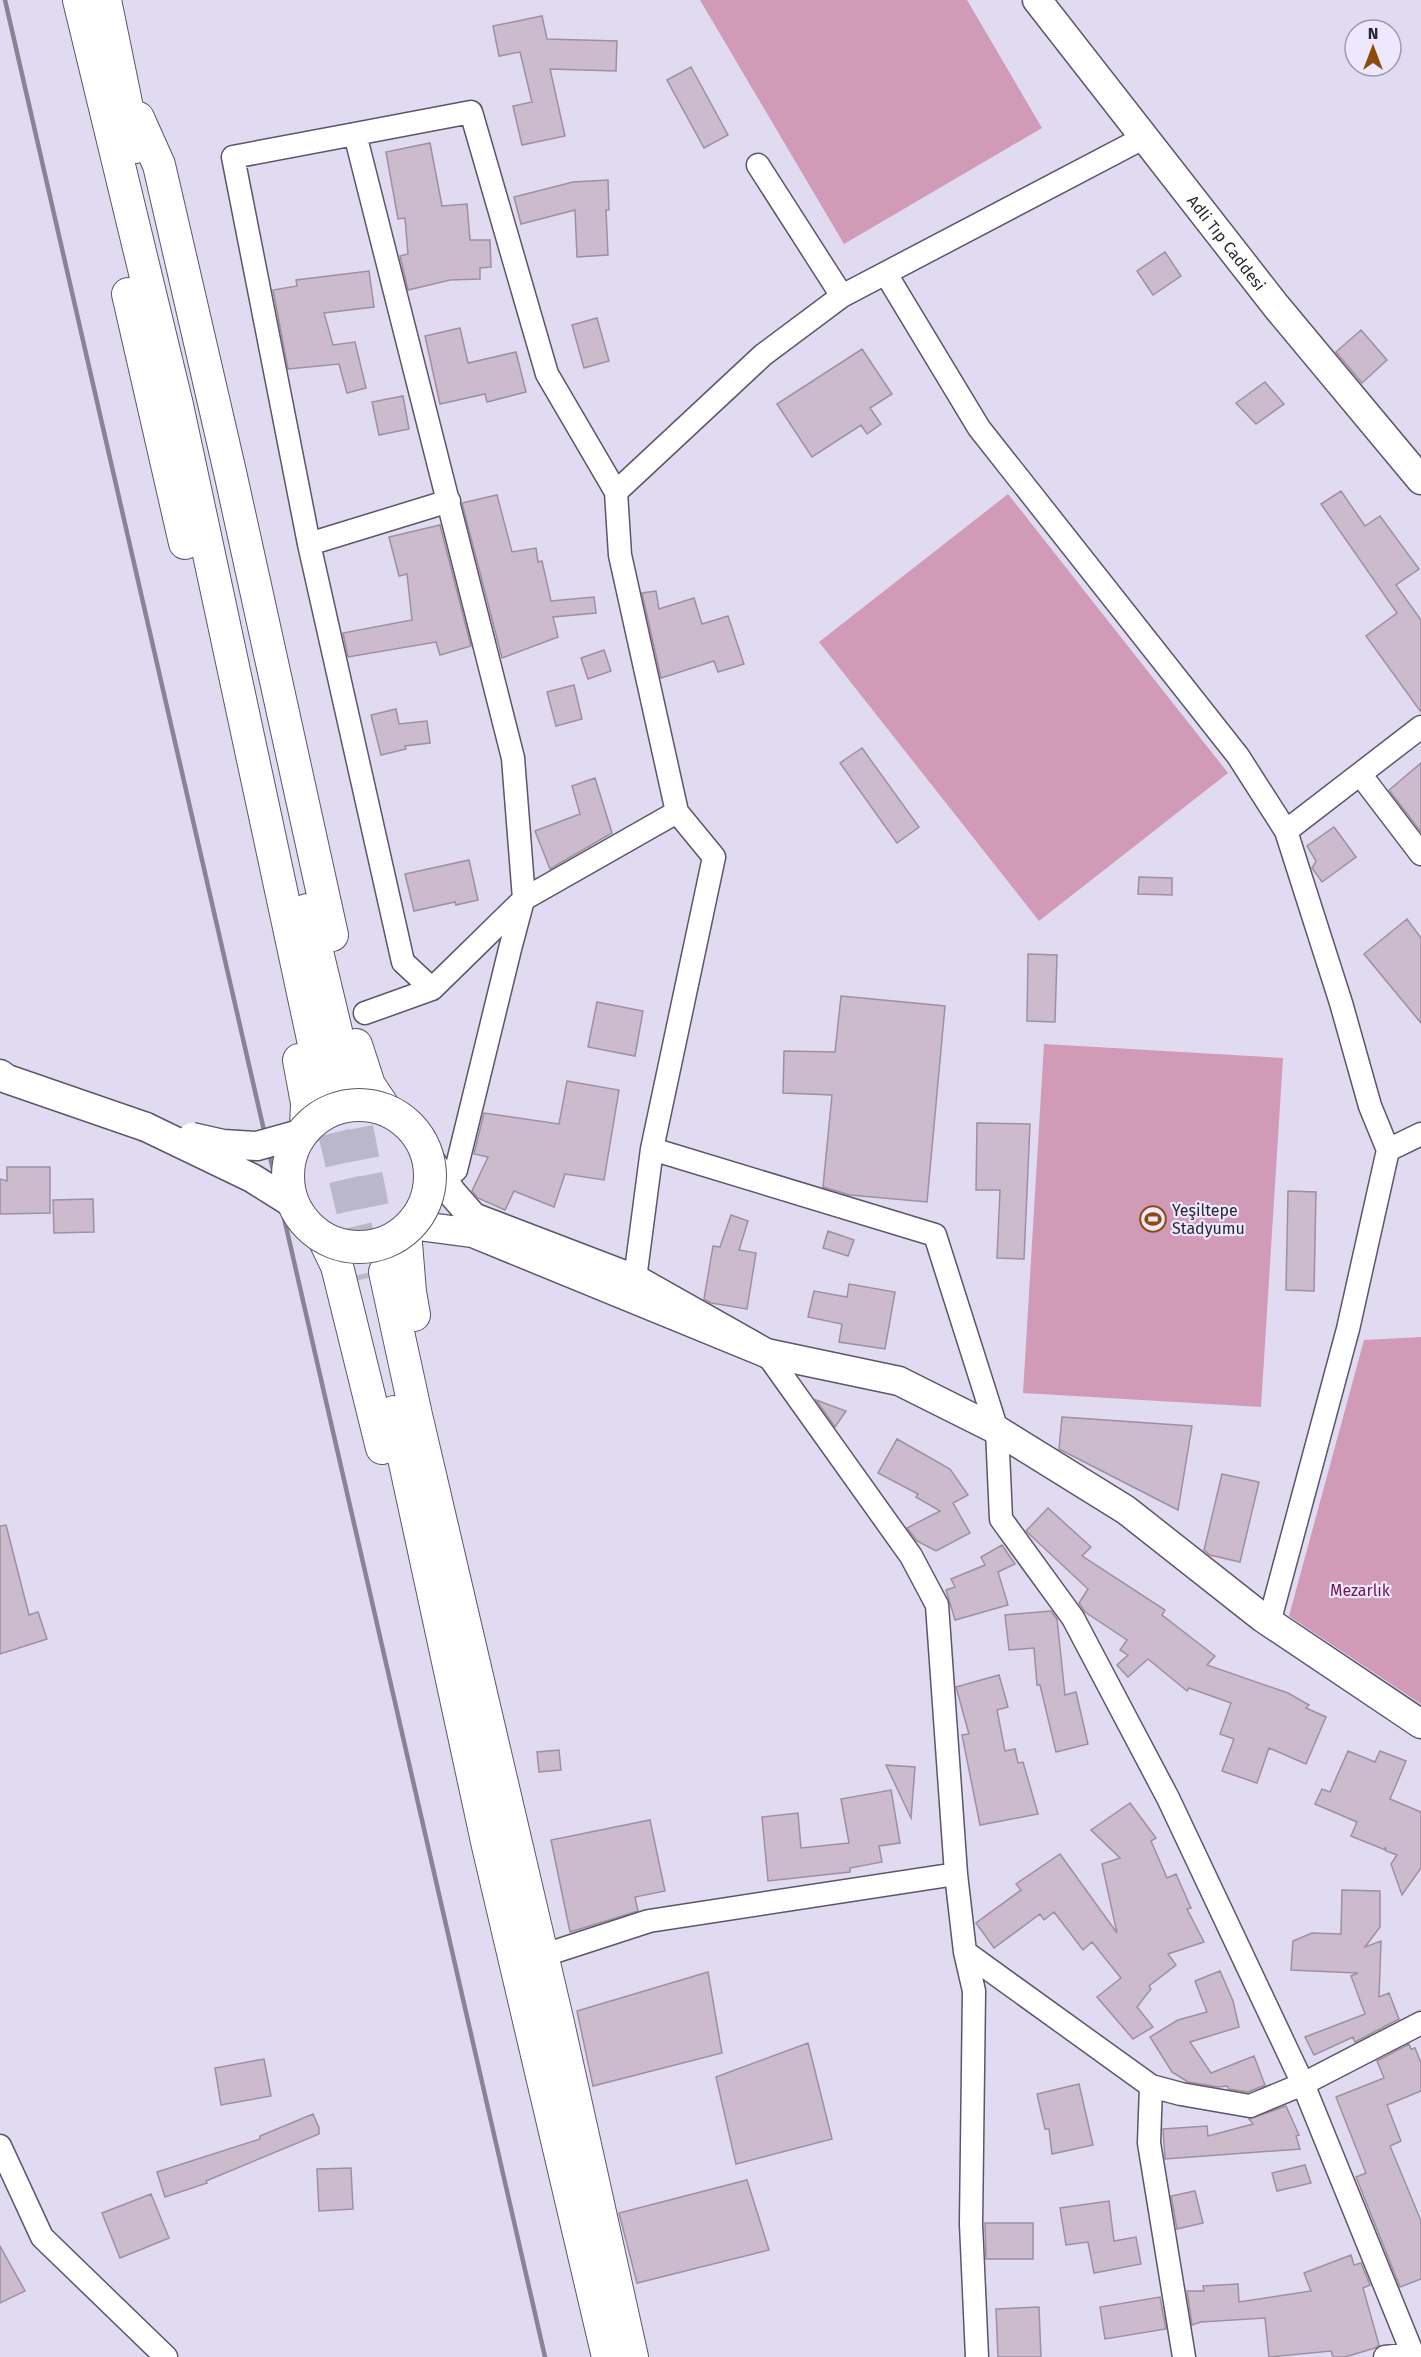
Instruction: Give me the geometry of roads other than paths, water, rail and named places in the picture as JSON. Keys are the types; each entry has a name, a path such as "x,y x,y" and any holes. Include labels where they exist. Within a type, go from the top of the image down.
{"main road":[{"path":"79,0 110,82 177,405 336,1084"},
{"path":"105,0 110,82 102,181 294,1033 307,1103 303,1132"},
{"path":"110,82 159,165 360,1026 369,1085 385,1109"},
{"path":"362,1104 385,1109 405,1121 442,1165 431,1184 425,1206 408,1228 393,1239 370,1247 346,1247 324,1239 305,1223 292,1203 287,1180 290,1156 303,1132 318,1118 339,1107 362,1104"},
{"path":"408,1228 410,1292 429,1404 485,1639 530,1863 529,1960"},
{"path":"324,1239 337,1266 362,1362 449,1740 529,1960 632,2357"},
{"path":"377,1275 418,1426 529,1960 608,2357"}],"street":[{"name":"Adli Tıp Caddesi","path":"1037,0 1276,306 1421,480"},
{"path":"432,989 403,962 309,544 233,157 471,112 547,374 616,492 620,555 677,812 714,857 652,1149 635,1280"},
{"path":"355,134 513,758 524,899 442,1165 452,1193 473,1217 766,1353 899,1381 997,1430 1126,1510 1269,1623 1421,1724"},
{"path":"616,492 763,355 842,296 1145,137"},
{"path":"758,165 842,296"},
{"path":"886,274 979,428 1238,756 1286,831 1341,1003 1370,1106 1388,1150 1348,1329 1269,1623"},
{"path":"309,544 449,501"},
{"path":"1286,831 1421,727"},
{"path":"1360,774 1421,854"},
{"path":"360,1026 432,989 524,899 677,812"},
{"path":"2,1081 147,1127 223,1144 256,1146 303,1132"},
{"path":"147,1127 252,1178 292,1203"},
{"path":"1388,1150 1421,1134"},
{"path":"652,1149 935,1235 997,1430 1001,1520 1073,1618 1168,1798 1303,2084 1414,2355 1385,2357"},
{"path":"408,1228 473,1233 586,1270 635,1280 766,1353 911,1556 937,1605 956,1874 966,1952 974,1991 971,2224 977,2357"},
{"path":"529,1960 649,1921 956,1874"},
{"path":"966,1952 1151,2086 1180,2094 1250,2106 1303,2084 1421,2023"},
{"path":"974,1991 989,1969"},
{"path":"1151,2086 1149,2143 1184,2357"},
{"path":"0,2146 42,2237 166,2357"}],"tunnel":[{"path":"348,1081 375,1218"},
{"path":"323,1086 368,1278"}],"railway":[{"path":"5,0 545,2357"}],"place":[{"name":"Yeşiltepe Stadyumu","path":"1153,1219"}],"park label":[{"name":"Mezarlık","path":"1360,1590"}]}
